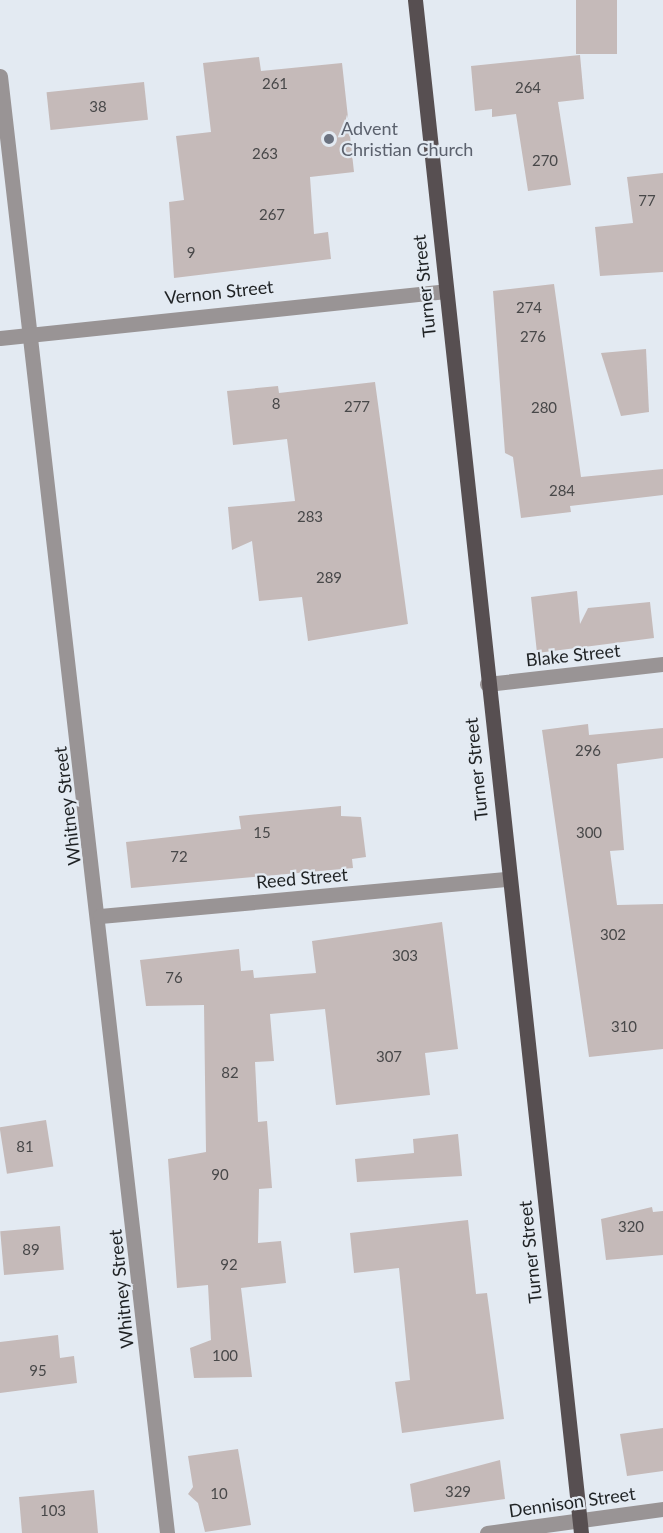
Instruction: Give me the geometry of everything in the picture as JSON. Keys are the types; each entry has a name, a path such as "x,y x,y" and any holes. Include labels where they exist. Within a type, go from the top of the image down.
{"main road":[{"name":"Turner Street","path":"415,0 444,291 580,1528"}],"street":[{"name":"Whitney Street","path":"0,76 99,916 167,1533"},
{"name":"Vernon Street","path":"0,338 444,291"},
{"name":"Blake Street","path":"487,684 663,664"},
{"name":"Reed Street","path":"99,916 508,879"},
{"name":"Dennison Street","path":"487,1533 580,1528 663,1509"}],"building":[{"path":"576,0 617,0 617,54 576,54"},
{"path":"580,55 584,99 558,102 571,185 528,191 516,114 492,117 492,109 475,111 471,66"},
{"path":"259,57 261,71 342,63 354,172 310,177 314,234 328,232 331,259 174,278 169,202 184,200 176,136 211,132 203,63"},
{"path":"144,82 148,120 51,130 47,92"},
{"path":"663,173 663,272 600,276 595,227 633,223 627,177"},
{"path":"554,284 581,477 663,469 663,495 570,506 571,512 521,518 513,457 505,453 493,291"},
{"path":"646,349 649,412 621,416 601,353"},
{"path":"375,382 408,624 308,641 302,597 259,601 252,541 232,550 228,507 295,501 287,439 233,445 227,391 278,386 279,393"},
{"path":"577,591 580,624 588,608 650,602 654,638 537,653 531,597"},
{"path":"588,724 589,735 663,728 663,758 617,764 624,850 610,851 617,905 663,904 663,1049 589,1057 542,730"},
{"path":"341,806 341,816 361,817 366,857 352,859 353,868 131,888 126,842 241,829 239,816"},
{"path":"442,922 458,1049 425,1053 430,1095 336,1105 325,1009 270,1014 274,1061 255,1062 258,1122 267,1121 272,1188 259,1189 258,1243 281,1241 286,1283 241,1288 252,1377 194,1378 190,1348 211,1340 208,1285 177,1288 168,1159 206,1152 204,1005 146,1006 140,960 239,949 241,971 253,970 254,978 316,973 312,941"},
{"path":"46,1120 53,1166 7,1174 0,1127"},
{"path":"458,1134 462,1176 357,1182 355,1159 414,1153 413,1139"},
{"path":"652,1207 653,1212 663,1211 663,1255 606,1260 601,1219"},
{"path":"468,1220 476,1294 487,1293 504,1419 402,1433 395,1382 410,1380 399,1268 354,1273 350,1233"},
{"path":"60,1226 64,1270 4,1275 0,1231"},
{"path":"58,1335 60,1358 74,1356 77,1383 0,1393 0,1342"},
{"path":"663,1428 663,1471 627,1476 620,1434"},
{"path":"238,1449 251,1525 205,1532 198,1503 188,1494 193,1487 188,1456"},
{"path":"500,1460 505,1499 414,1512 410,1484"},
{"path":"94,1490 98,1533 22,1533 19,1497"}],"place":[{"name":"Advent Christian Church","path":"329,139"}]}
